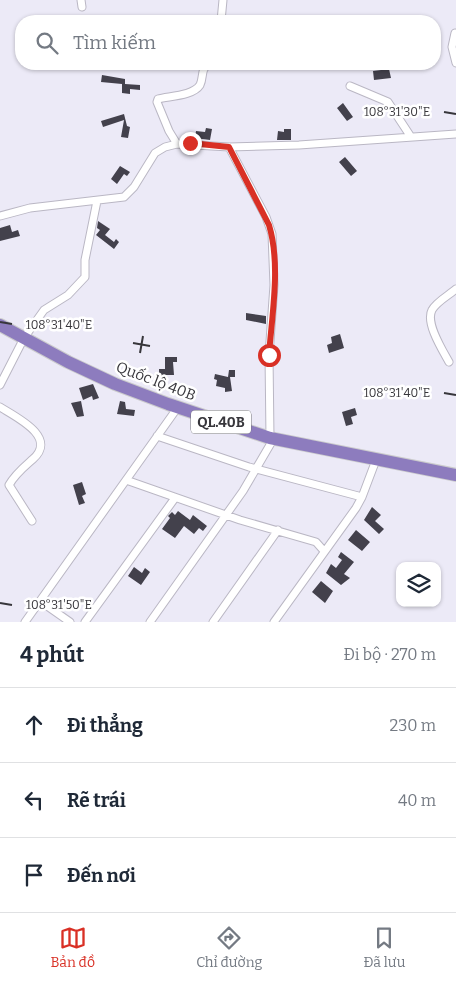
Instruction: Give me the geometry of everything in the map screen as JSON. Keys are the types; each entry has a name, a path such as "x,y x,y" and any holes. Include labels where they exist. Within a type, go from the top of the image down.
{"highway":[{"name":"Quốc lộ 40B","path":"0,325 115,384 272,438 456,475"}],"street":[{"path":"222,15 223,0"},
{"path":"455,33 452,46 456,63"},
{"path":"177,144 169,131 157,102 158,99 196,89 200,84 203,70"},
{"path":"350,86 388,102 411,137"},
{"path":"0,216 30,208 116,199 129,194 155,153 165,146 177,144 229,147 299,145 456,134"},
{"path":"150,622 257,469 272,438 269,355 274,285 272,234 266,217 229,147"},
{"path":"0,385 24,338 50,304 60,301 86,277 85,260 97,201"},
{"path":"449,362 433,329 431,313 433,307 456,289"},
{"path":"0,406 30,426 40,438 41,445 37,455 17,474 9,485 32,521"},
{"path":"25,622 178,407"},
{"path":"157,436 257,469 362,497"},
{"path":"274,622 362,497 376,460"},
{"path":"126,480 226,515 316,542 324,552"},
{"path":"85,622 175,498"},
{"path":"213,622 278,530"},
{"path":"40,601 70,622"}],"building":[{"path":"389,70 391,78 374,80 373,71"},
{"path":"102,75 125,79 125,84 140,85 140,90 130,89 130,94 122,93 122,84 101,82"},
{"path":"343,103 353,117 347,121 337,108"},
{"path":"124,114 127,126 130,127 128,138 121,137 124,120 103,127 101,121"},
{"path":"206,128 212,129 210,140 195,138 196,131 205,132"},
{"path":"284,129 291,129 291,140 277,140 278,131 284,132"},
{"path":"345,157 357,171 351,176 339,162"},
{"path":"120,166 130,172 127,176 124,174 117,184 111,179"},
{"path":"98,221 110,229 105,235 114,242 116,239 119,242 114,249 96,235 100,230 97,228"},
{"path":"10,225 12,232 18,230 20,236 0,241 0,228"},
{"path":"246,313 266,316 266,324 246,320"},
{"path":"340,334 344,348 329,353 327,345 332,343 331,337"},
{"path":"165,357 177,357 177,362 173,362 174,375 165,375 164,388 159,388 159,369 165,369"},
{"path":"229,370 235,370 235,377 230,377 232,391 225,392 225,388 216,386 217,380 214,379 215,374 228,377"},
{"path":"93,384 99,398 93,400 92,396 83,400 79,388"},
{"path":"81,401 84,416 77,417 71,403"},
{"path":"120,401 125,402 126,409 135,410 134,416 117,414"},
{"path":"355,408 357,415 351,417 353,424 346,426 342,412"},
{"path":"82,482 86,494 82,496 85,503 79,505 73,485"},
{"path":"372,507 381,515 375,521 384,529 379,534 364,520"},
{"path":"178,511 190,520 193,515 207,526 203,531 199,528 194,534 184,526 175,538 162,529 170,518 168,516 172,512 175,515"},
{"path":"356,530 370,542 362,551 348,540"},
{"path":"341,552 354,562 344,574 350,578 341,585 326,573 331,564 336,568 342,560 338,557"},
{"path":"134,567 142,573 145,568 150,572 141,585 128,576"},
{"path":"321,581 333,591 325,603 312,592"}],"route":[{"path":"190,143 229,147 269,225 272,234 274,300 269,355"}]}
